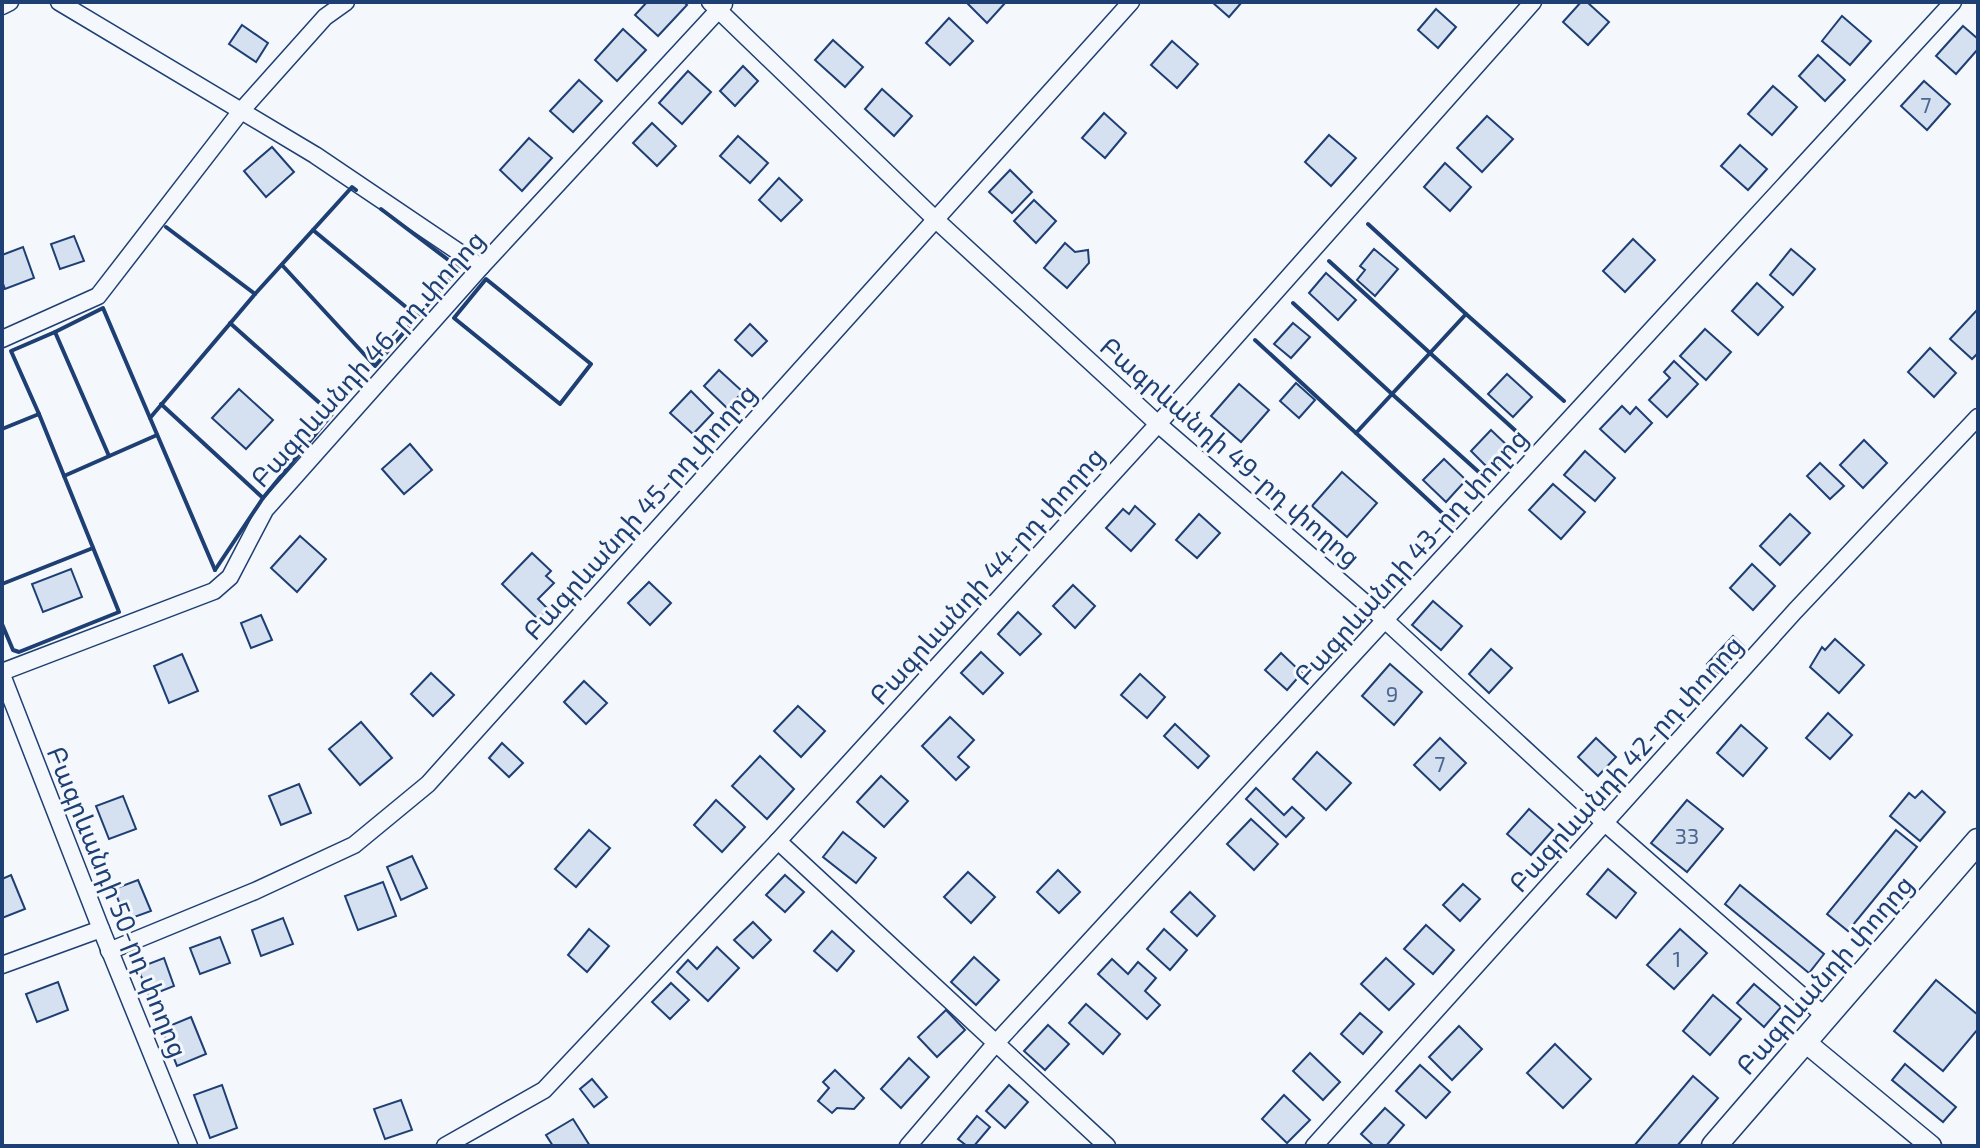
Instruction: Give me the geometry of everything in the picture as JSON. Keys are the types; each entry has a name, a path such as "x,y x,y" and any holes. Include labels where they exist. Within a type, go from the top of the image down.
{"main road":[{"name":"Բագրևանդի փողոց","path":"1714,1146 1978,841"}],"street":[{"path":"2,6 10,2"},
{"path":"59,2 315,155 481,267"},
{"path":"2,339 98,296 241,111 325,17 346,2"},
{"name":"Բագրևանդի 45-րդ փողոց","path":"109,951 255,891 354,845 428,784 1131,2"},
{"name":"Բագրևանդի 44-րդ փողոց","path":"445,1146 544,1090 778,841 1158,424 1533,2"},
{"name":"Բագրևանդի 43-րդ փողոց","path":"908,1146 996,1043 1953,2"},
{"name":"Բագրևանդի 49-րդ փողոց","path":"718,5 935,219 1158,424 1386,621 1605,823 1825,1016"},
{"name":"Բագրևանդի 46-րդ փողոց","path":"2,673 214,591 230,577 265,510 718,5"},
{"name":"Բագրևանդի 42-րդ փողոց","path":"1314,1146 1795,611 1978,417"},
{"name":"Բագրևանդի 50-րդ փողոց","path":"2,673 109,951 189,1146"},
{"path":"778,841 1107,1146"},
{"path":"2,965 101,929"},
{"path":"1804,1041 1931,1146"}],"building":[{"path":"647,2 684,2 687,5 658,36 635,15"},
{"path":"966,2 1006,2 987,23"},
{"path":"1212,2 1242,2 1229,17"},
{"path":"1581,2 1587,2 1609,22 1588,45 1563,22"},
{"path":"1436,9 1456,27 1438,48 1418,30"},
{"path":"1842,16 1871,41 1850,65 1822,41"},
{"path":"949,18 973,41 950,65 926,43"},
{"path":"242,25 268,43 256,62 229,44"},
{"path":"1963,26 1978,39 1978,49 1956,74 1936,56"},
{"path":"623,29 646,50 617,81 595,60"},
{"path":"833,40 863,67 845,87 815,60"},
{"path":"1172,41 1198,64 1177,88 1151,65"},
{"path":"1818,55 1845,80 1825,101 1799,76"},
{"path":"743,66 758,81 735,106 720,91"},
{"path":"688,71 711,92 682,124 659,103"},
{"path":"579,80 602,101 573,132 550,111"},
{"path":"1924,81 1950,104 1927,130 1901,106"},
{"path":"1773,86 1797,107 1772,135 1748,114"},
{"path":"882,89 912,116 894,136 865,109"},
{"path":"1104,113 1126,133 1105,158 1082,138"},
{"path":"1487,116 1513,139 1482,172 1457,148"},
{"path":"652,123 676,146 657,166 633,143"},
{"path":"1329,135 1356,158 1331,186 1305,162"},
{"path":"738,136 768,163 750,183 720,156"},
{"path":"529,138 552,158 522,191 500,170"},
{"path":"1740,145 1767,169 1748,190 1721,166"},
{"path":"272,147 294,172 266,197 244,171"},
{"path":"1445,163 1471,187 1450,211 1424,187"},
{"path":"1010,170 1032,192 1012,213 989,192"},
{"path":"779,178 802,200 781,221 759,200"},
{"path":"1034,200 1056,221 1036,243 1014,221"},
{"path":"74,236 84,261 60,269 51,244"},
{"path":"1633,239 1655,260 1625,292 1603,271"},
{"path":"1065,243 1075,252 1088,250 1089,263 1067,288 1044,268"},
{"path":"23,247 34,278 5,289 2,255"},
{"path":"1374,249 1398,269 1375,296 1357,280 1365,270 1360,266"},
{"path":"1791,249 1815,269 1793,295 1770,275"},
{"path":"1326,273 1356,300 1338,320 1309,293"},
{"path":"1757,283 1783,307 1758,335 1732,311"},
{"path":"1977,310 1978,353 1972,359 1950,339"},
{"path":"1293,323 1310,337 1291,358 1274,344"},
{"path":"750,324 767,341 752,356 735,340"},
{"path":"1705,329 1731,352 1706,380 1680,356"},
{"path":"1930,348 1956,373 1934,397 1908,372"},
{"path":"1674,361 1698,384 1667,417 1649,400 1670,378 1664,372"},
{"path":"719,370 743,392 727,408 704,386"},
{"path":"1507,374 1532,397 1513,417 1488,394"},
{"path":"1296,383 1315,400 1299,418 1280,401"},
{"path":"1239,384 1269,410 1241,442 1211,416"},
{"path":"239,389 273,420 246,449 212,418"},
{"path":"691,391 713,413 693,434 670,413"},
{"path":"1622,406 1630,414 1636,407 1652,423 1625,452 1600,429"},
{"path":"1491,430 1511,449 1491,471 1471,451"},
{"path":"1864,440 1887,463 1863,488 1840,465"},
{"path":"410,444 432,470 404,494 382,469"},
{"path":"1585,451 1615,478 1595,501 1564,475"},
{"path":"1444,459 1466,480 1446,502 1423,480"},
{"path":"1820,463 1844,486 1830,499 1807,476"},
{"path":"1342,472 1377,503 1347,537 1312,506"},
{"path":"1553,484 1585,512 1561,539 1529,510"},
{"path":"1135,506 1155,524 1131,551 1106,528 1123,509 1129,514"},
{"path":"1199,514 1220,533 1197,558 1176,540"},
{"path":"1790,514 1810,533 1780,565 1760,546"},
{"path":"300,536 326,559 297,592 271,568"},
{"path":"532,553 551,571 546,576 554,583 538,599 548,609 538,619 502,584"},
{"path":"1752,564 1775,586 1753,610 1730,588"},
{"path":"71,569 82,597 43,612 32,584"},
{"path":"649,582 671,603 650,625 628,603"},
{"path":"1073,585 1095,606 1075,628 1053,606"},
{"path":"1433,601 1462,626 1441,650 1412,625"},
{"path":"1018,612 1041,634 1020,655 998,634"},
{"path":"261,615 272,640 251,648 241,623"},
{"path":"1733,636 1744,646 1717,674 1707,664"},
{"path":"1835,639 1864,665 1839,693 1810,667 1822,647 1825,650"},
{"path":"1491,649 1512,668 1489,693 1469,674"},
{"path":"981,652 1003,673 983,694 961,673"},
{"path":"1281,653 1302,673 1287,690 1265,670"},
{"path":"182,654 198,691 169,703 154,666"},
{"path":"1390,664 1422,692 1394,725 1362,696"},
{"path":"431,673 454,695 433,716 411,694"},
{"path":"1140,674 1165,697 1147,718 1121,695"},
{"path":"584,681 607,703 586,724 564,702"},
{"path":"798,706 825,731 801,757 774,731"},
{"path":"1828,713 1852,735 1830,759 1806,738"},
{"path":"950,717 974,740 958,757 969,767 956,780 922,746"},
{"path":"361,722 392,758 360,785 329,749"},
{"path":"1175,724 1209,756 1198,768 1164,736"},
{"path":"1741,725 1767,748 1743,776 1717,753"},
{"path":"1440,738 1466,763 1440,790 1414,765"},
{"path":"1596,738 1616,757 1598,776 1578,757"},
{"path":"502,743 523,763 509,777 489,758"},
{"path":"1317,752 1351,783 1326,810 1293,779"},
{"path":"760,756 794,789 767,819 732,786"},
{"path":"881,776 908,801 884,827 857,802"},
{"path":"299,784 311,813 281,825 269,796"},
{"path":"1256,788 1284,815 1292,807 1304,818 1286,837 1246,799"},
{"path":"1922,791 1945,812 1920,841 1890,816 1909,793 1915,798"},
{"path":"123,796 136,829 109,839 96,806"},
{"path":"716,800 745,827 722,852 694,825"},
{"path":"1687,800 1723,829 1687,872 1651,843"},
{"path":"1529,809 1553,830 1531,855 1507,834"},
{"path":"1251,819 1278,844 1254,870 1227,844"},
{"path":"589,830 610,848 576,887 555,869"},
{"path":"1896,830 1917,847 1848,931 1827,914"},
{"path":"843,832 876,858 856,883 823,857"},
{"path":"412,856 427,888 401,900 387,867"},
{"path":"1608,869 1636,893 1616,918 1587,894"},
{"path":"1058,870 1080,892 1059,913 1037,892"},
{"path":"968,872 995,897 971,923 944,897"},
{"path":"11,875 25,909 2,918 2,879"},
{"path":"785,875 804,892 785,912 766,895"},
{"path":"138,880 151,911 126,920 114,889"},
{"path":"383,882 396,916 358,930 345,896"},
{"path":"1463,884 1480,899 1460,921 1443,905"},
{"path":"1740,885 1824,954 1809,973 1725,904"},
{"path":"1190,892 1215,916 1197,936 1171,912"},
{"path":"283,918 293,944 261,956 252,930"},
{"path":"753,922 771,940 753,958 734,940"},
{"path":"1426,925 1454,950 1433,974 1404,949"},
{"path":"589,929 609,946 587,972 568,955"},
{"path":"1164,929 1187,950 1170,970 1147,949"},
{"path":"1680,929 1707,953 1674,989 1647,965"},
{"path":"832,931 854,951 837,971 814,951"},
{"path":"220,937 230,963 200,974 190,948"},
{"path":"717,947 739,968 708,1001 677,972 688,960 697,969"},
{"path":"974,957 999,980 976,1005 951,982"},
{"path":"164,958 174,986 149,996 138,968"},
{"path":"1386,958 1414,984 1389,1010 1361,984"},
{"path":"1112,959 1128,974 1138,962 1156,978 1145,991 1160,1005 1147,1019 1098,974"},
{"path":"1936,980 1978,1015 1978,1029 1943,1071 1894,1031"},
{"path":"58,982 68,1010 37,1022 26,994"},
{"path":"671,983 689,1000 670,1019 652,1002"},
{"path":"1754,984 1781,1007 1764,1027 1737,1003"},
{"path":"1713,995 1741,1019 1710,1055 1683,1031"},
{"path":"1086,1004 1120,1034 1103,1054 1069,1023"},
{"path":"946,1010 965,1030 937,1057 918,1037"},
{"path":"1360,1013 1382,1032 1363,1054 1341,1034"},
{"path":"191,1017 206,1054 177,1066 162,1029"},
{"path":"1048,1025 1069,1044 1045,1070 1024,1051"},
{"path":"1459,1026 1482,1049 1452,1080 1429,1057"},
{"path":"1555,1044 1591,1079 1563,1108 1527,1073"},
{"path":"1310,1053 1340,1082 1323,1100 1293,1071"},
{"path":"909,1058 929,1077 901,1108 881,1089"},
{"path":"1905,1064 1956,1107 1943,1122 1892,1080"},
{"path":"1420,1065 1450,1092 1426,1118 1396,1091"},
{"path":"835,1070 864,1098 854,1109 837,1108 832,1113 818,1101 829,1088 823,1082"},
{"path":"1693,1076 1718,1098 1677,1146 1634,1146"},
{"path":"592,1079 607,1097 594,1107 580,1089"},
{"path":"222,1085 237,1128 210,1138 194,1095"},
{"path":"1009,1085 1028,1102 1005,1128 986,1111"},
{"path":"1284,1095 1310,1120 1287,1143 1262,1119"},
{"path":"401,1100 412,1130 385,1139 374,1109"},
{"path":"1385,1108 1404,1125 1386,1146 1374,1146 1361,1134"},
{"path":"977,1116 990,1127 974,1146 967,1146 958,1139"},
{"path":"573,1119 590,1146 553,1146 546,1135"}],"wall":[{"path":"150,418 255,294 352,187 356,190"},
{"path":"282,265 375,366 459,268 381,209"},
{"path":"1368,224 1466,314"},
{"path":"166,227 255,294"},
{"path":"313,230 418,317"},
{"path":"1329,261 1430,353 1466,314 1564,401"},
{"path":"486,279 591,364 560,404 454,318 486,279"},
{"path":"1293,303 1392,394 1430,353 1529,443"},
{"path":"55,332 103,308 215,570"},
{"path":"215,570 263,498 332,414 230,323"},
{"path":"39,414 11,351 55,332 109,456"},
{"path":"1255,340 1356,433"},
{"path":"1454,524 1356,433 1392,394 1491,483"},
{"path":"161,404 263,498"},
{"path":"2,429 39,414 119,612 19,652 13,650 2,624"},
{"path":"64,476 157,435"},
{"path":"2,584 93,548"}]}
